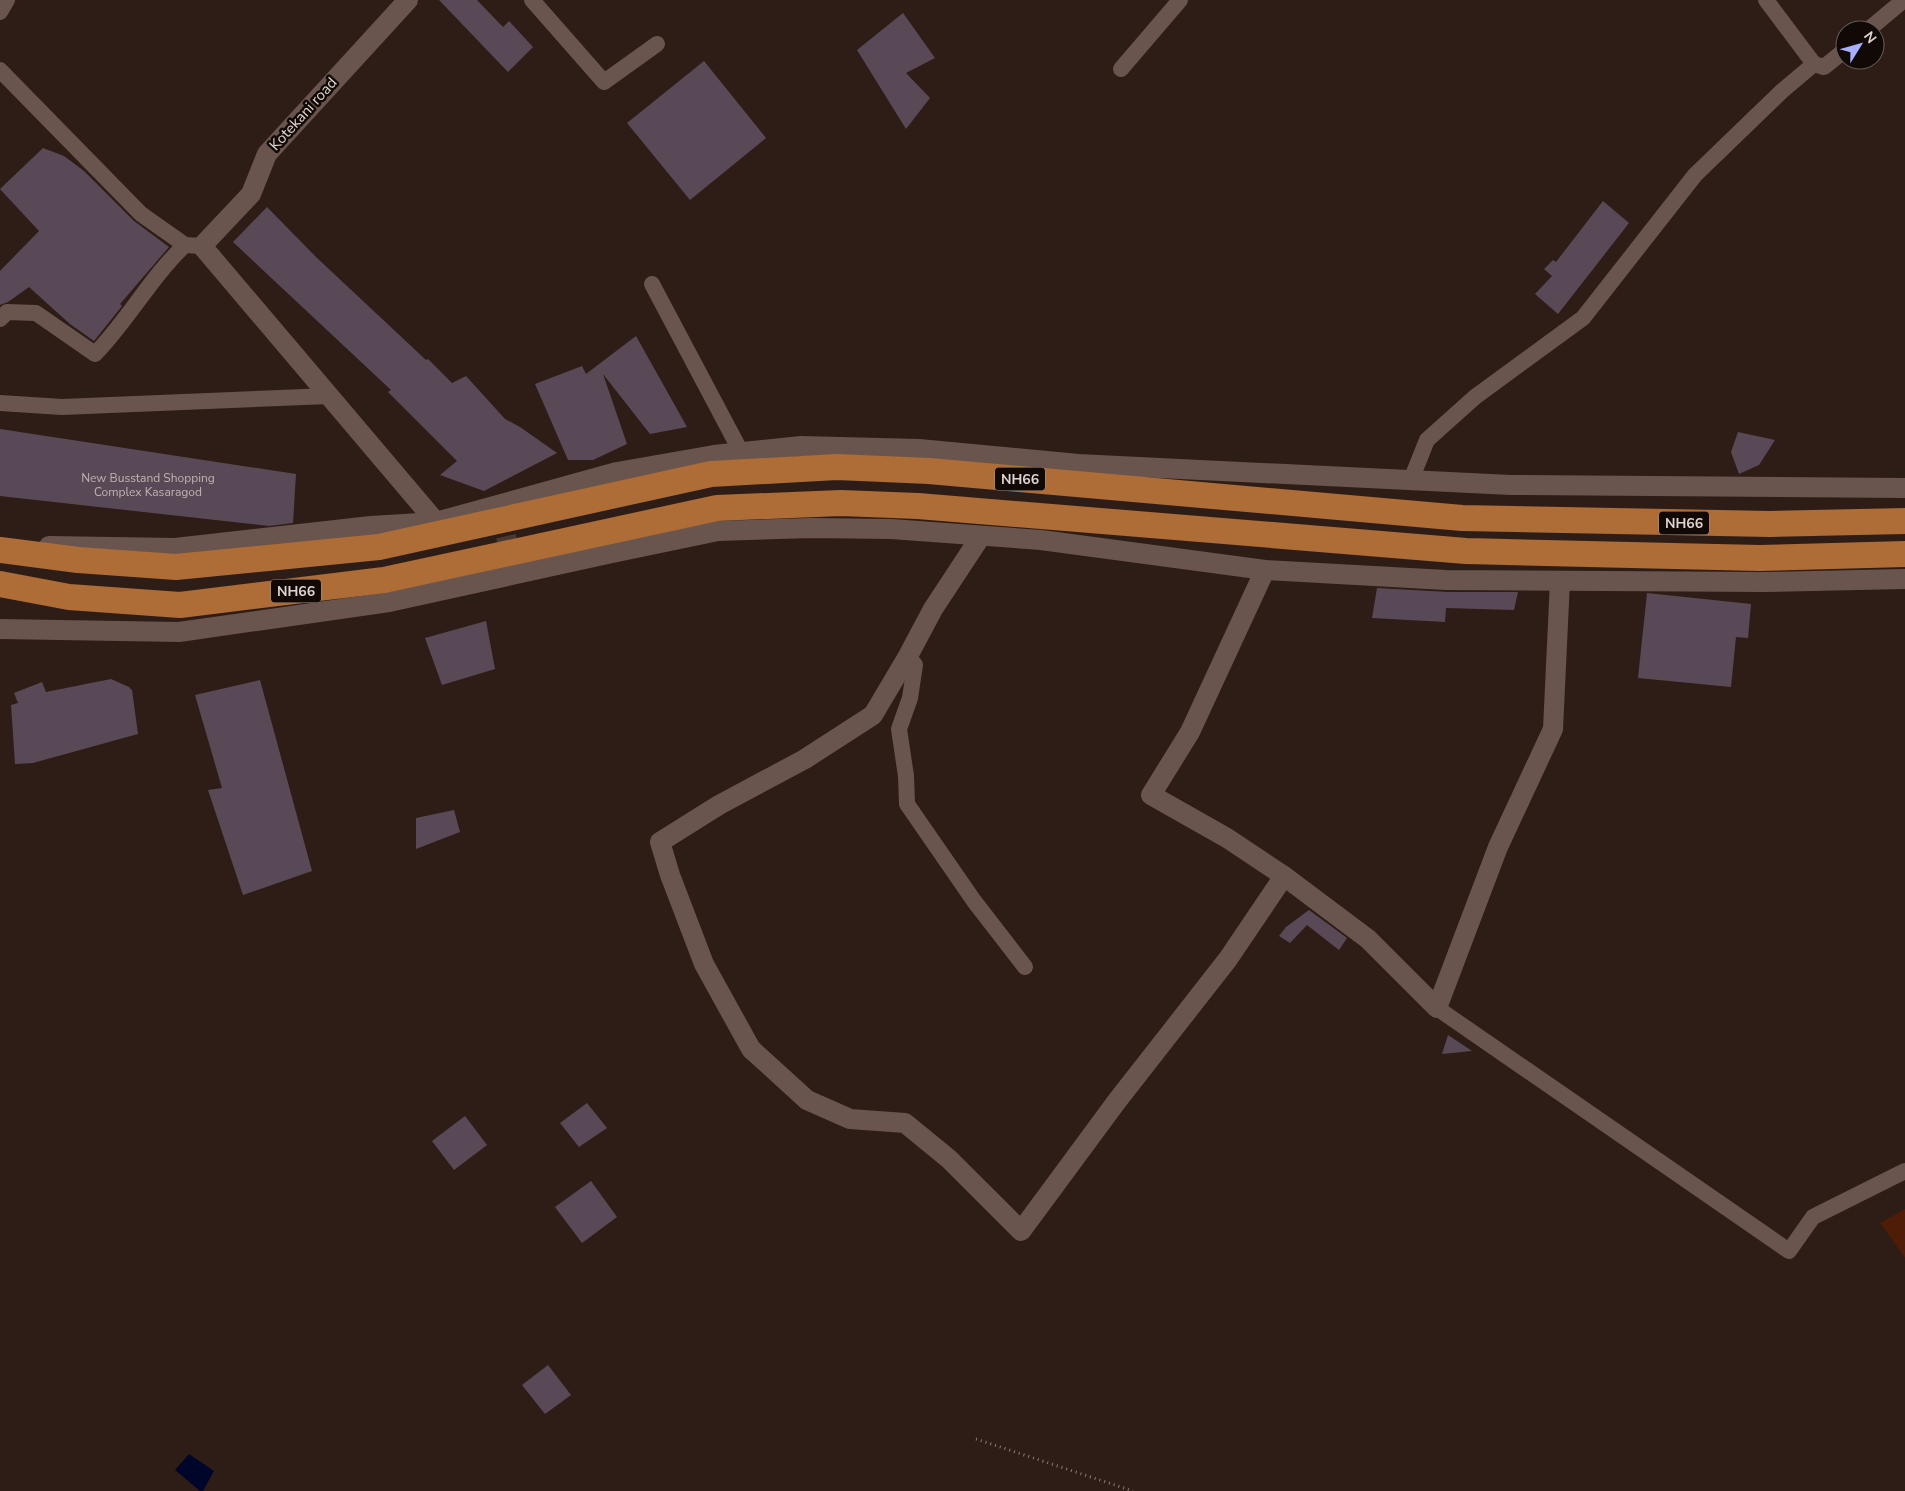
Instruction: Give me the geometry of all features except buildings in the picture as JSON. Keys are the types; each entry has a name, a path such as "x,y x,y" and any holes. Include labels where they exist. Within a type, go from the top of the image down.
{"highway":[{"name":"NH66","path":"0,550 78,560 176,567 380,548 711,474 837,467 930,470 1462,518 1770,524 1905,521"},
{"name":"NH66","path":"0,584 69,597 180,605 384,580 717,508 841,503 918,506 1466,551 1759,558 1905,554"}],"street":[{"path":"0,12 7,0"},
{"name":"Kotekani road","path":"194,245 251,194 267,154 408,0"},
{"path":"532,0 604,82 657,44"},
{"path":"1121,69 1180,0"},
{"path":"1766,0 1814,64 1824,67 1835,58"},
{"path":"1880,20 1904,0"},
{"path":"1411,480 1426,440 1475,397 1583,318 1695,176 1782,91 1814,64"},
{"path":"0,70 141,214 194,245 329,396 436,522"},
{"path":"0,319 7,312 36,312 95,354 115,333 174,256 194,245"},
{"path":"652,284 741,452"},
{"path":"0,403 62,407 329,396"},
{"path":"0,546 175,548 371,526 436,522 618,472 714,455 801,446 919,450 1078,464 1511,485 1905,488"},
{"path":"0,629 178,632 389,602 612,553 718,532 828,528 891,529 1041,540 1265,570 1446,580 1764,582 1905,579"},
{"path":"981,536 933,610 873,715 806,759 719,804 660,842 670,875 704,964 751,1050 807,1100 850,1119 905,1123 949,1159 1021,1231 1117,1101 1228,959 1284,876"},
{"path":"1265,570 1190,732 1151,795 1227,838 1284,876 1368,940 1437,1008 1789,1251 1813,1217 1905,1171"},
{"path":"1437,1008 1498,846 1553,730 1560,581"},
{"path":"908,656 915,665 910,698 899,729 906,776 907,804 974,900 1025,967"}],"path":[{"path":"976,1439 1133,1491"}],"shaded area":[{"path":"1905,1209 1905,1258 1880,1223"}],"water":[{"path":"189,1454 214,1471 203,1491 200,1491 175,1470"}],"tunnel":[{"path":"499,507 513,566"}]}
